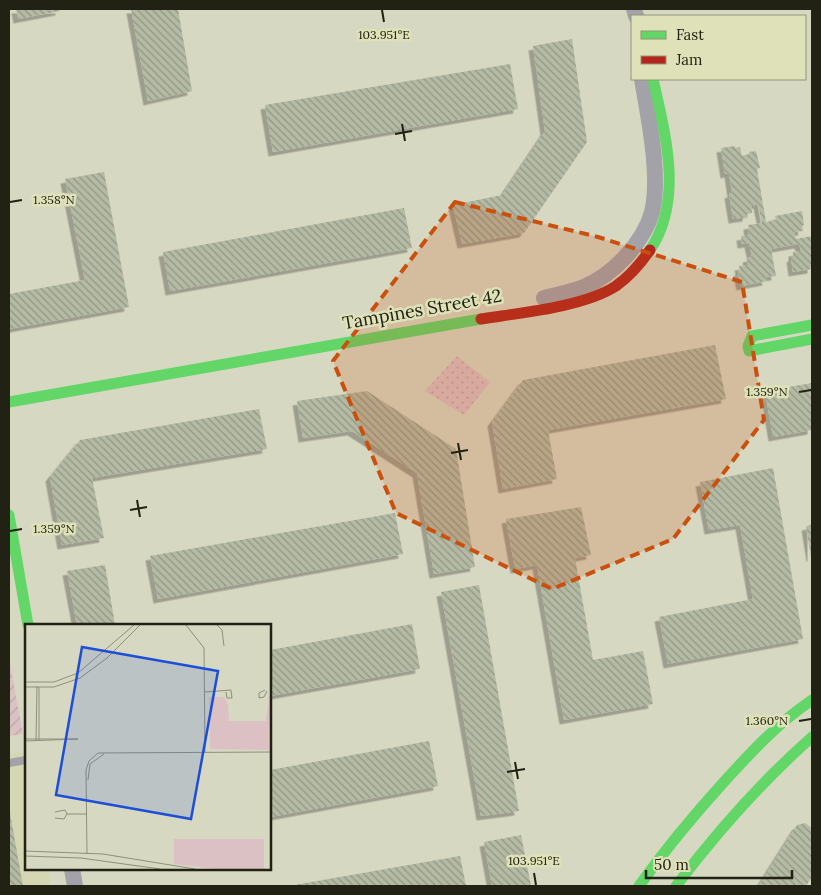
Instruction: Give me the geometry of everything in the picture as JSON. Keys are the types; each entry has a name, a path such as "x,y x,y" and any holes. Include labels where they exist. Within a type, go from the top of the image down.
{"street":[{"name":"Tampines Street 42","path":"9,393 538,300 591,284 600,279 631,250 652,213 654,192 652,143 642,80"},
{"name":"Tampines Street 42","path":"9,402 575,303 616,286 637,267 653,246 662,230 668,209 669,177 665,140 653,80"},
{"path":"812,325 752,336 748,346 749,351 812,339"},
{"path":"9,516 28,624"},
{"path":"639,886 681,830 757,746 796,710 812,700"},
{"path":"676,886 715,836 749,798 778,767 812,737"},
{"path":"72,870 76,886"}],"lane":[{"path":"9,763 25,760"}],"highlighted area":[{"path":"455,202 598,237 742,282 764,420 673,539 552,589 396,513 333,361"}],"shaded area":[{"path":"457,356 490,382 464,415 425,391"},
{"path":"9,658 23,734 9,736"},
{"path":"24,752 25,758 25,870 48,870 51,886 9,886 9,754"}],"building":[{"path":"16,9 60,9 60,11 18,19"},
{"path":"131,9 178,9 192,91 148,101"},
{"path":"572,39 587,142 524,233 462,244 453,205 502,195 545,131 533,46"},
{"path":"510,64 518,109 273,152 265,105"},
{"path":"735,146 735,148 740,147 742,156 756,151 760,168 757,169 766,222 776,220 775,216 802,211 803,231 794,232 796,239 812,236 812,269 793,272 791,258 793,257 793,252 801,251 799,244 771,249 776,276 766,277 767,281 741,286 738,272 740,271 739,266 748,265 747,258 752,257 749,243 742,244 741,236 749,235 748,225 762,223 758,204 751,206 752,213 747,214 747,217 733,219 729,194 732,193 729,173 725,174 721,148"},
{"path":"104,172 129,307 9,329 9,294 85,280 65,179"},
{"path":"404,208 412,248 170,291 163,252"},
{"path":"715,345 726,399 548,430 557,479 503,489 492,422 523,380"},
{"path":"812,383 812,430 773,437 765,391"},
{"path":"367,391 456,449 475,567 434,574 417,473 352,431 303,438 297,401"},
{"path":"259,409 267,449 92,478 104,538 62,545 50,477 80,440"},
{"path":"773,468 803,639 668,664 659,617 753,599 740,525 709,530 700,482"},
{"path":"581,507 591,555 575,558 593,660 643,651 653,704 564,720 537,565 515,569 506,519"},
{"path":"395,513 403,554 158,599 150,556"},
{"path":"812,525 812,557 811,557 806,526"},
{"path":"105,565 115,624 77,624 67,571"},
{"path":"479,585 519,811 481,816 441,592"},
{"path":"412,624 420,669 271,696 271,650"},
{"path":"429,741 438,786 271,817 271,770"},
{"path":"10,813 23,886 9,886"},
{"path":"805,823 812,828 812,877 806,886 759,885 797,825"},
{"path":"521,835 531,886 492,886 484,842"},
{"path":"460,856 466,886 294,886 294,885"}],"traffic: fast":[{"path":"650,250 660,231 666,210 669,188 666,144 653,80"},
{"path":"9,402 481,319"},
{"path":"812,325 752,336 748,346 749,351 812,339"},
{"path":"9,515 28,624"},
{"path":"639,886 690,821 744,760 776,728 812,700"},
{"path":"676,886 740,808 812,737"}],"traffic: jam":[{"path":"481,319 551,308 603,293 626,278 650,250"}]}
